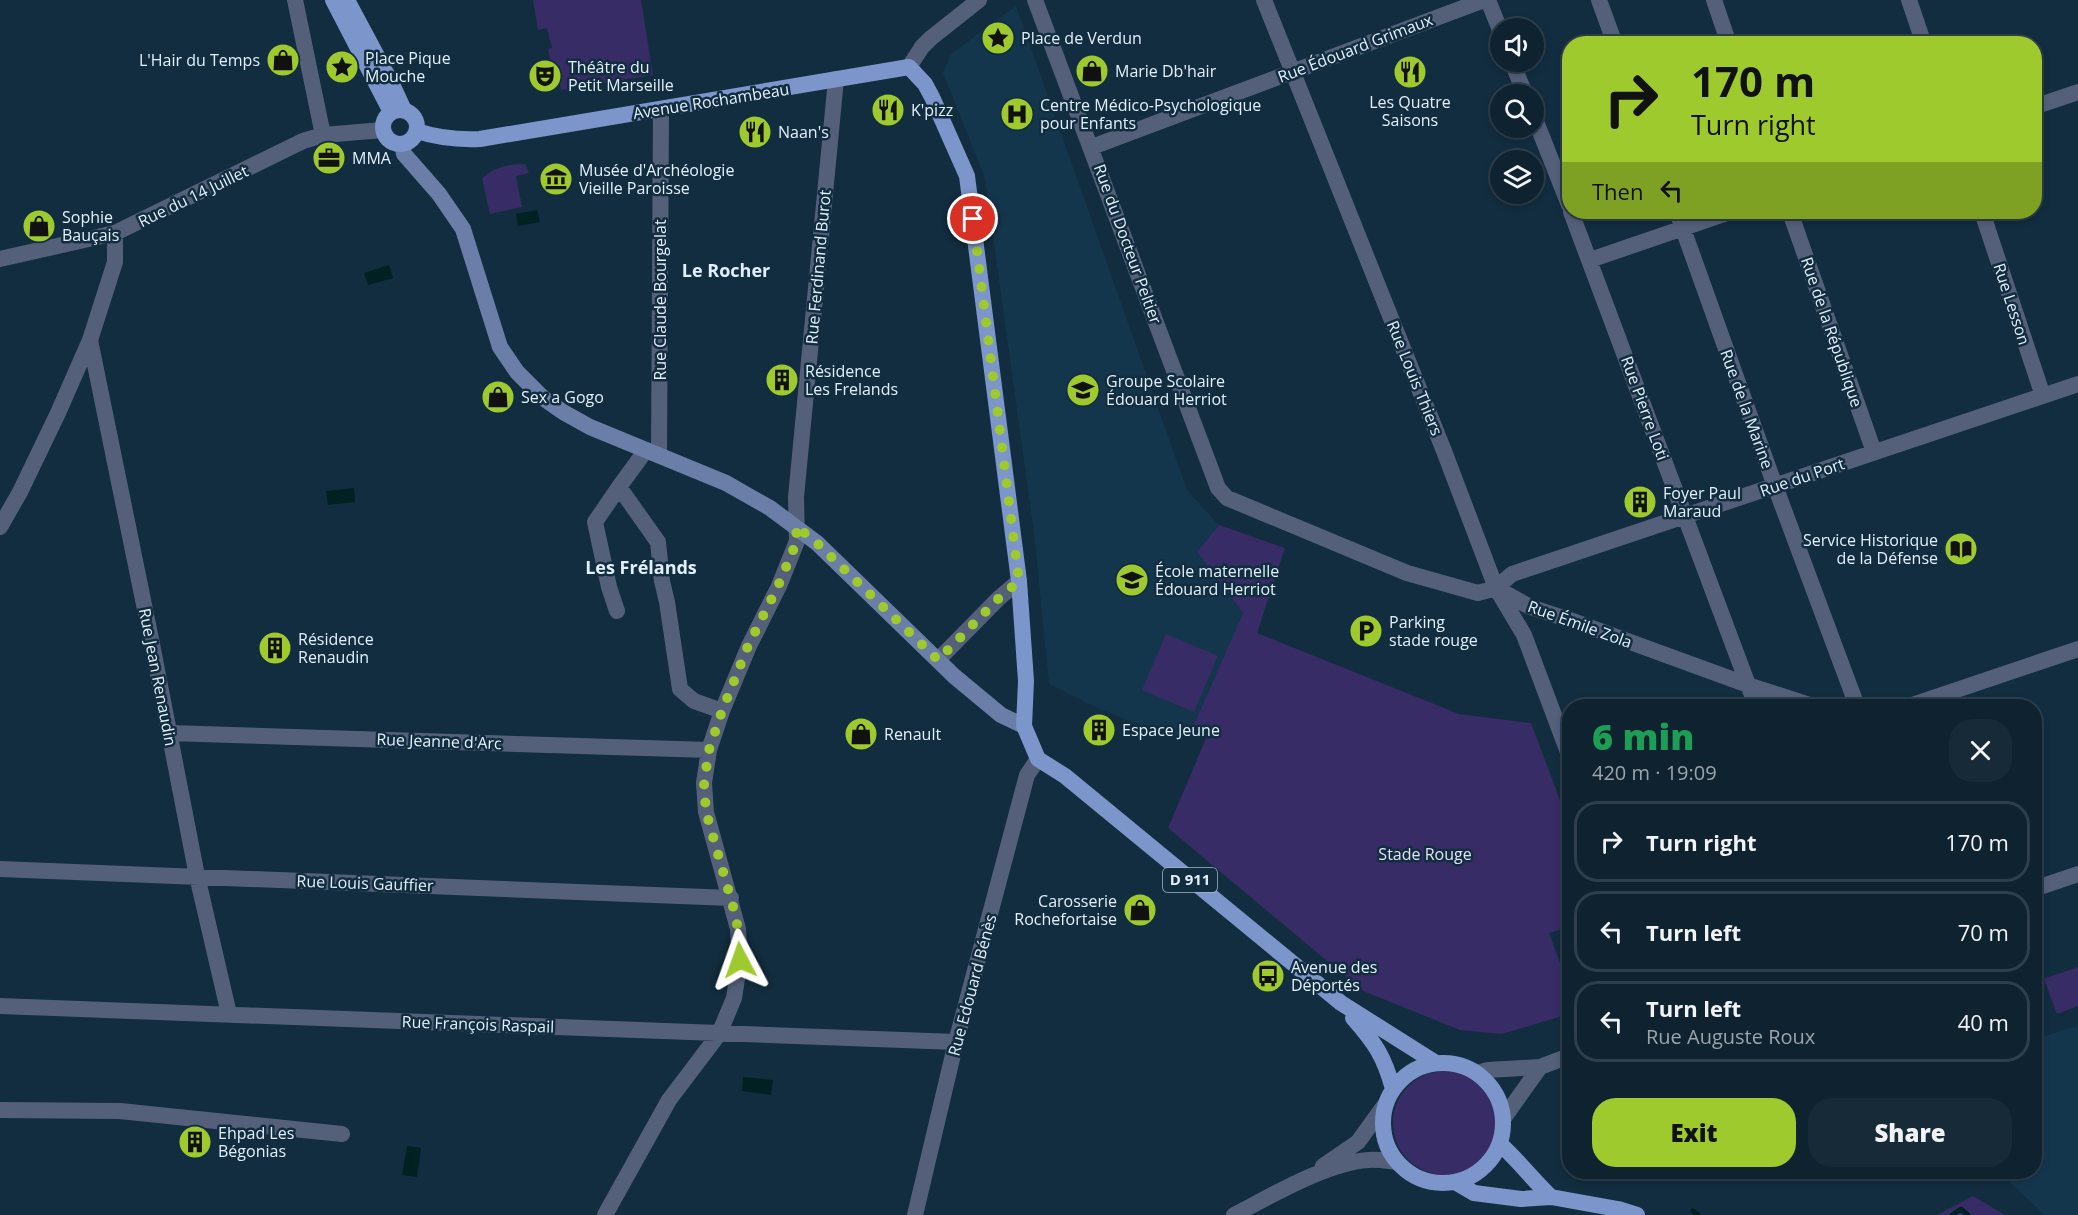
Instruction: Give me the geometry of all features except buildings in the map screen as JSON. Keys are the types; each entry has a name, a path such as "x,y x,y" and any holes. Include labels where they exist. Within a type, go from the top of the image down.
{"main road":[{"path":"333,0 397,111 414,118 417,130 414,138 402,144 389,141 383,130 383,123 397,111"},
{"path":"347,0 392,84 397,111"},
{"path":"909,67 932,97 967,176 1019,581 1026,681 1024,726 1038,759"},
{"name":"Avenue Rochambeau","path":"417,130 433,136 458,140 480,139 909,67"},
{"path":"402,144 404,154 439,194 463,229 500,347 517,372 543,398 590,427 726,483 796,526 817,543 938,660 1001,715 1024,726"},
{"name":"D 911","path":"1038,759 1065,776 1341,1003 1436,1063"},
{"name":"D 911","path":"1341,1003 1374,1042 1384,1059 1393,1089"},
{"path":"1436,1063 1464,1066 1477,1073 1490,1085 1499,1101 1503,1119 1500,1144 1490,1161 1475,1175 1457,1183 1441,1184 1414,1178 1396,1162 1387,1147 1382,1130 1384,1106 1393,1089 1405,1076 1419,1067 1436,1063"},
{"path":"1500,1144 1551,1197"},
{"path":"1457,1183 1474,1193 1521,1198 1551,1197 1618,1209 1637,1215"}],"street":[{"path":"294,0 323,135"},
{"path":"909,67 931,38 979,0"},
{"name":"Rue du Docteur Peltier","path":"1035,0 1218,488 1227,498 1407,573 1478,593 1496,588"},
{"name":"Rue Louis Thiers","path":"1264,0 1444,451 1496,588 1524,635 1562,736"},
{"path":"1486,0 1494,18"},
{"name":"Rue Édouard Grimaux","path":"1092,147 1486,0"},
{"path":"1599,0 1612,36"},
{"path":"1714,0 1727,36"},
{"path":"1909,0 1921,36"},
{"name":"Rue Ferdinand Burot","path":"605,1215 669,1100 719,1034 734,998 740,960 738,929 706,812 704,783 709,750 722,711 748,646 778,586 797,541 796,497 836,79"},
{"path":"2042,104 2078,92"},
{"name":"Rue Claude Bourgelat","path":"653,453 661,110"},
{"name":"Rue du 14 Juillet","path":"0,259 115,233 303,141 323,135 383,130"},
{"path":"1542,138 1562,188"},
{"name":"Rue Pierre Loti","path":"1574,219 1753,699"},
{"name":"Rue de la Marine","path":"1680,219 1854,699"},
{"path":"1590,260 1709,219"},
{"name":"Rue de la République","path":"1792,219 1874,452"},
{"name":"Rue Lesson","path":"1984,219 2043,396"},
{"path":"0,526 30,472 90,340 115,262 115,233"},
{"name":"Rue Jean Renaudin","path":"90,340 197,876 229,1014"},
{"name":"Rue du Port","path":"1496,588 1512,574 2078,384"},
{"path":"617,611 609,587 595,522 619,487 653,453"},
{"path":"619,487 658,542 662,581 680,689 694,701 722,711"},
{"path":"938,660 1019,581"},
{"name":"Rue Émile Zola","path":"1496,588 1530,608 1570,620 1791,699"},
{"path":"1931,699 2078,649"},
{"name":"Rue Jeanne d'Arc","path":"170,733 709,750"},
{"name":"Rue Edouard Bénès","path":"915,1215 956,1042 1027,775 1038,759"},
{"name":"Rue Louis Gauffier","path":"0,869 730,898"},
{"path":"2042,886 2078,874"},
{"name":"Rue François Raspail","path":"0,1006 956,1042"},
{"path":"1477,1073 1488,1070 1540,1067 1562,1059"},
{"path":"1503,1119 1540,1067"},
{"path":"1234,1215 1281,1191 1330,1162 1358,1142 1384,1106"},
{"path":"0,1110 120,1111 342,1134"},
{"path":"1281,1191 1344,1165 1366,1160 1396,1162"}],"shaded area":[{"name":"Groupe Scolaire Édouard Herriot","path":"1016,6 1187,490 1219,525 1197,552 1243,613 1191,731 1180,732 1176,740 1100,709 1049,684 1035,540 985,178 943,73 951,54"},
{"path":"537,210 540,222 518,226 516,214"},
{"path":"389,265 393,278 368,285 364,273"},
{"path":"354,488 355,502 328,505 326,491"},
{"path":"2078,1025 2078,1215 2044,1215 2007,1179 2042,1179 2042,1037"},
{"path":"743,1077 773,1080 771,1095 742,1091"},
{"path":"407,1146 421,1148 417,1177 402,1175"}],"green space":[{"path":"533,0 641,0 653,75 561,90 558,76 554,77 548,49 552,48 547,28 538,30"},
{"path":"525,164 529,173 516,176 522,207 490,214 482,179 496,169"},
{"name":"Stade Rouge","path":"1219,525 1285,548 1257,633 1459,714 1531,723 1562,805 1562,929 1549,933 1562,968 1562,1016 1502,1034 1460,1030 1363,991 1168,828 1207,736 1191,731 1243,613 1197,552"},
{"path":"1166,634 1218,656 1194,712 1142,690"},
{"path":"2078,967 2078,1006 2057,1014 2044,979"},
{"path":"1445,1071 1465,1075 1482,1086 1493,1103 1497,1123 1493,1143 1482,1160 1465,1171 1445,1175 1425,1171 1408,1160 1397,1143 1393,1123 1397,1103 1408,1086 1425,1075"},
{"path":"1973,1196 2005,1215 1937,1215"}],"waterway":[{"path":"1952,1215 1961,1209 1968,1215"},
{"path":"1693,1211 1698,1215"}],"place":[{"name":"Place de Verdun","path":"998,38"},
{"name":"L'Hair du Temps","path":"283,60"},
{"name":"Place Pique Mouche","path":"342,67"},
{"name":"Marie Db'hair","path":"1092,71"},
{"name":"Les Quatre Saisons","path":"1410,72"},
{"name":"Théâtre du Petit Marseille","path":"545,76"},
{"name":"K'pizz","path":"888,110"},
{"name":"Centre Médico-Psychologique pour Enfants","path":"1017,114"},
{"name":"Naan's","path":"755,132"},
{"name":"MMA","path":"329,158"},
{"name":"Musée d'Archéologie Vieille Paroisse","path":"556,179"},
{"name":"Sophie Bauçais","path":"39,226"},
{"name":"Résidence Les Frelands","path":"782,380"},
{"name":"Groupe Scolaire Édouard Herriot","path":"1083,390"},
{"name":"Sex a Gogo","path":"498,397"},
{"name":"Foyer Paul Maraud","path":"1640,502"},
{"name":"Service Historique de la Défense","path":"1961,549"},
{"name":"École maternelle Édouard Herriot","path":"1132,580"},
{"name":"Parking stade rouge","path":"1366,631"},
{"name":"Résidence Renaudin","path":"275,648"},
{"name":"Espace Jeune","path":"1099,730"},
{"name":"Renault","path":"861,734"},
{"name":"Carosserie Rochefortaise","path":"1140,910"},
{"name":"Avenue des Déportés","path":"1268,976"},
{"name":"Ehpad Les Bégonias","path":"195,1142"}],"district":[{"name":"Le Rocher","path":"726,271"},
{"name":"Les Frélands","path":"641,568"}],"route":[{"path":"740,960 738,929 706,812 704,783 709,750 722,711 748,646 778,586 797,541 796,526 817,543 938,660 1019,581 973,219"}]}
